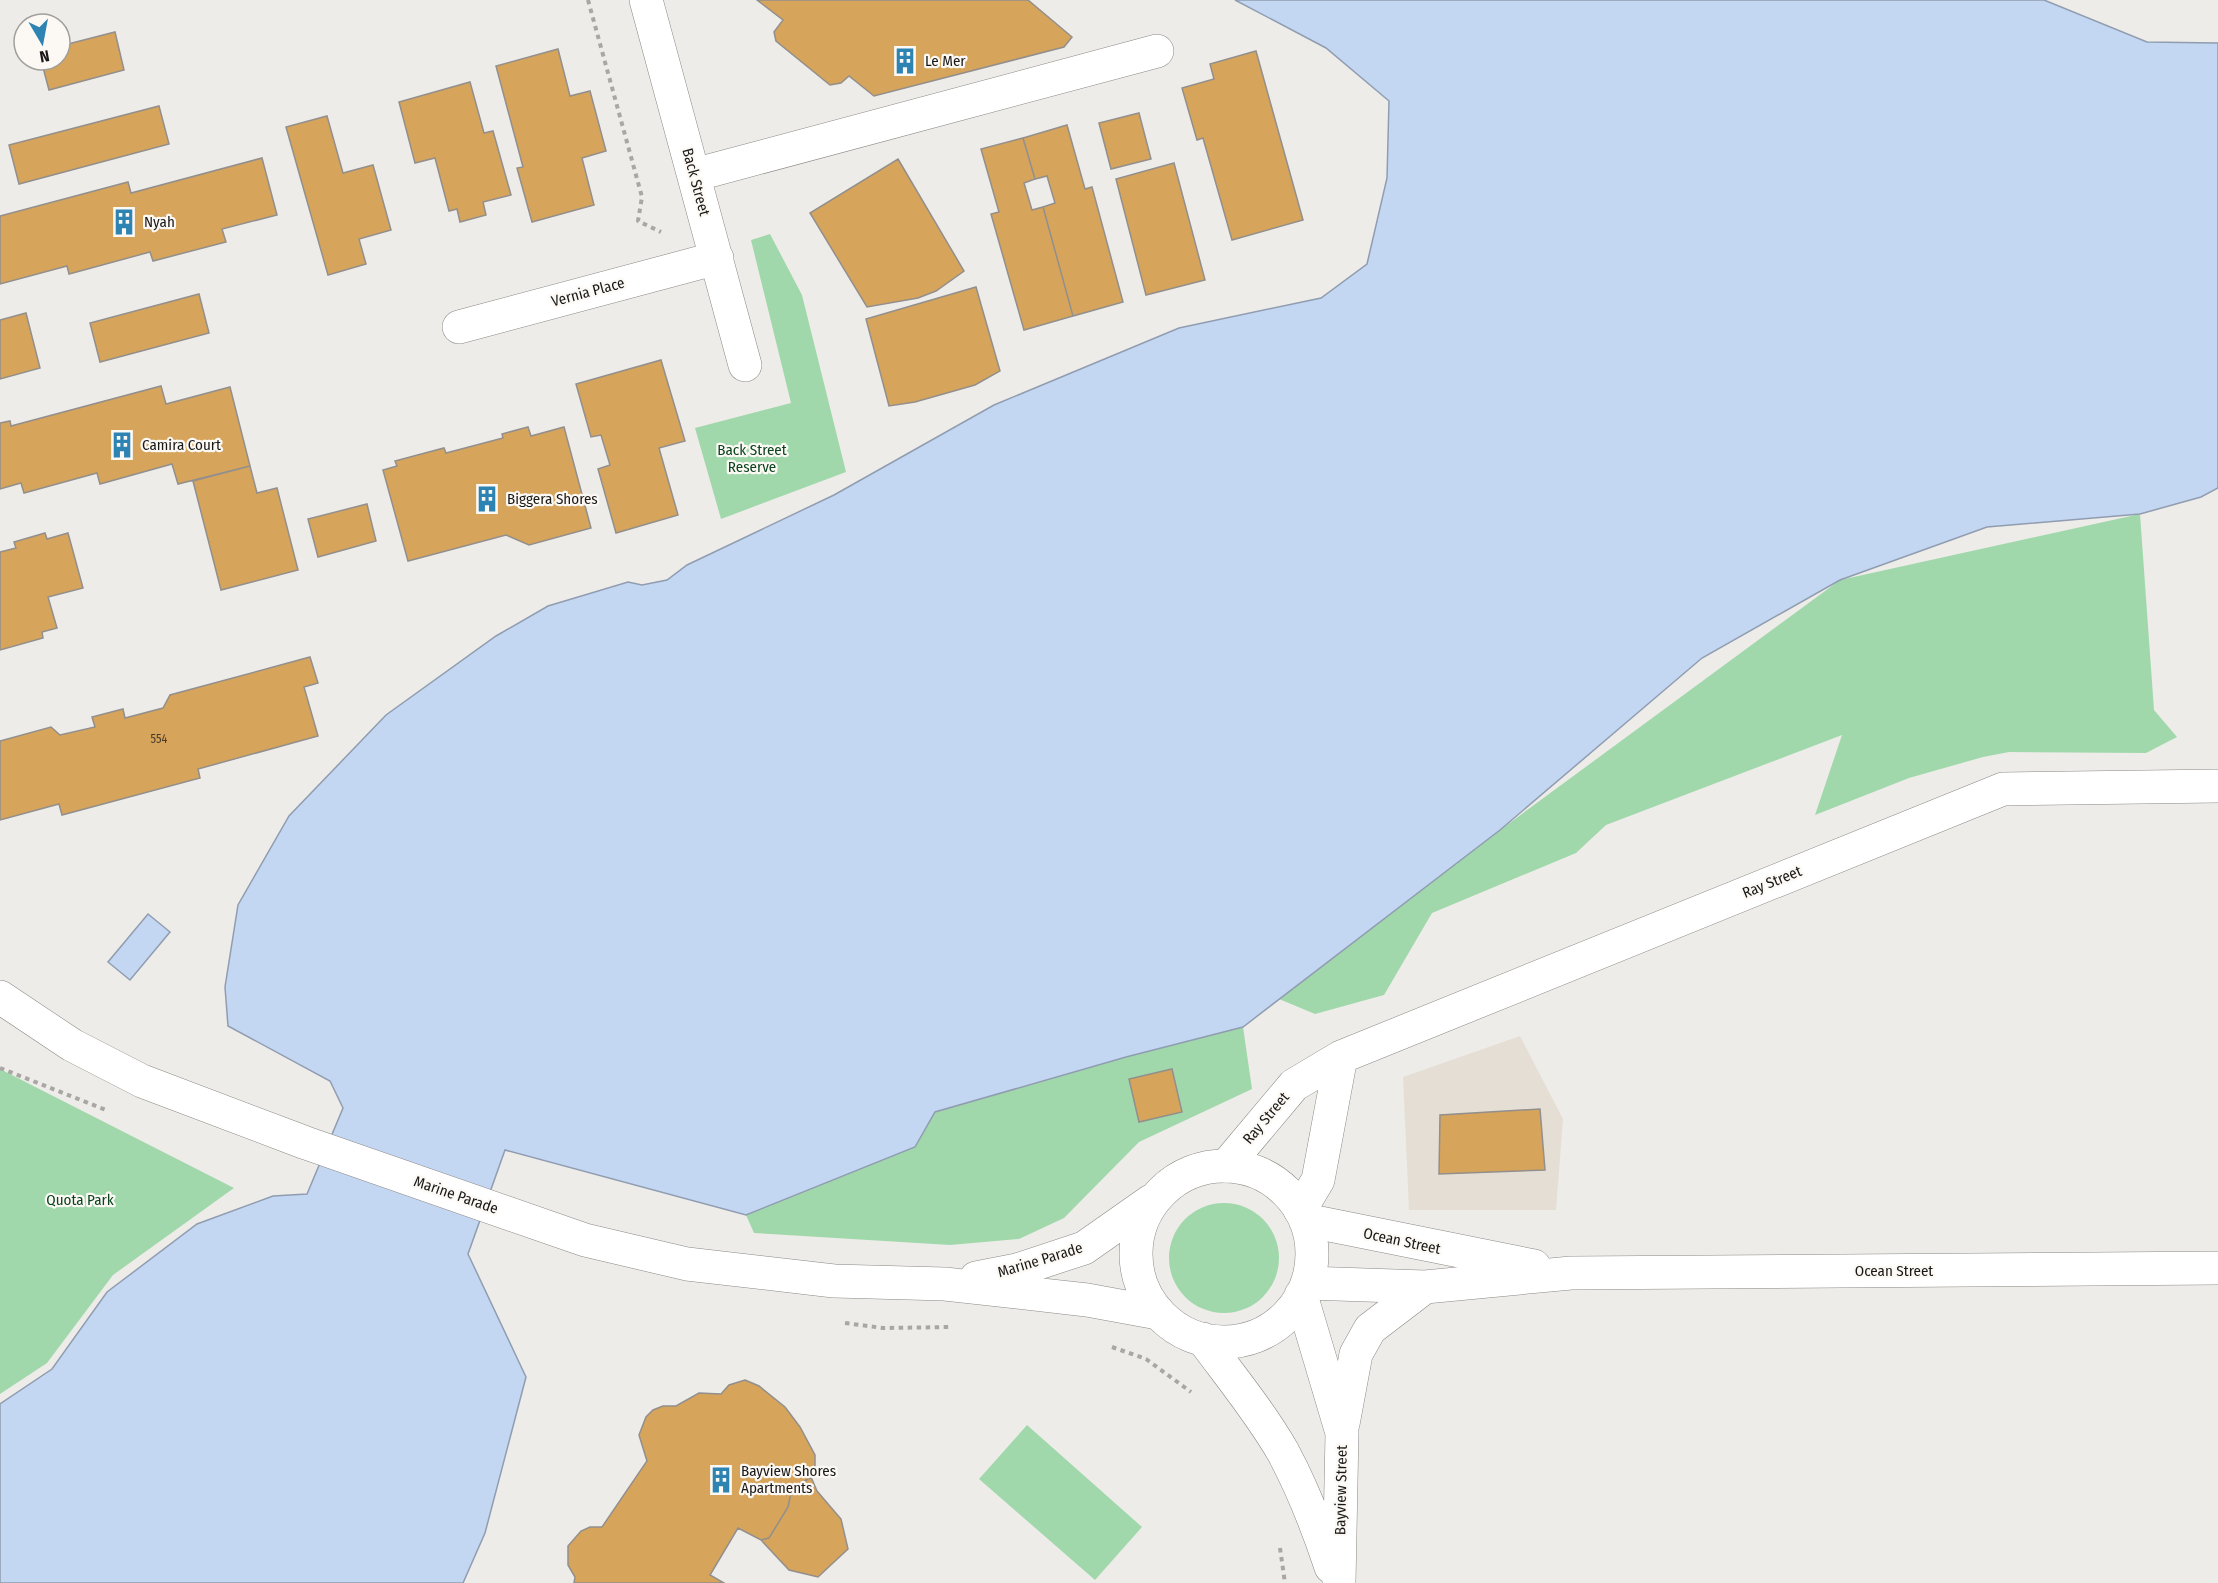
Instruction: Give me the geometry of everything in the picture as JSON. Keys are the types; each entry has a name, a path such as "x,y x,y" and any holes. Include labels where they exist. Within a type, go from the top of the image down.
{"street":[{"name":"Back Street","path":"646,0 746,365"},
{"path":"694,175 1157,51"},
{"name":"Vernia Place","path":"459,327 717,258"},
{"name":"Ray Street","path":"1226,1166 1294,1085 1341,1057 2003,789 2218,786"},
{"name":"Marine Parade","path":"0,997 72,1045 142,1081 306,1143 585,1240 687,1264 834,1281 945,1284 1087,1300 1158,1313"},
{"path":"1303,1215 1318,1180 1341,1057"},
{"path":"1226,1166 1248,1170 1269,1178 1287,1192 1303,1215 1312,1254 1304,1289 1286,1315 1268,1329 1248,1338 1225,1341 1203,1339 1179,1330 1158,1313 1142,1288 1135,1260 1139,1229 1156,1197 1187,1174 1205,1167 1226,1166"},
{"name":"Marine Parade","path":"945,1284 1017,1270 1084,1248 1121,1225 1156,1197"},
{"name":"Ocean Street","path":"1303,1215 1571,1273"},
{"name":"Ocean Street","path":"1304,1289 1425,1287 1571,1273 2218,1268"},
{"path":"1342,1433 1347,1393 1356,1354 1370,1329 1425,1287"},
{"name":"Bayview Street","path":"1304,1289 1342,1433 1338,1583"},
{"name":"Bayview Street","path":"1203,1339 1260,1416 1283,1452 1315,1520 1338,1583"}],"path":[{"path":"588,0 642,197 638,221 717,258"},
{"path":"835,1322 883,1328 963,1327"},
{"path":"1102,1343 1146,1359 1197,1396"},
{"path":"1279,1538 1285,1583"}],"shaded area":[{"path":"1520,1036 1563,1119 1556,1210 1409,1210 1403,1077"}],"green space":[{"name":"Back Street Reserve","path":"770,234 802,295 846,472 721,519 695,428 791,403 751,240"},
{"path":"2140,514 2154,710 2177,737 2146,753 2009,752 1983,757 1909,778 1815,815 1842,735 1606,825 1576,853 1432,913 1384,995 1315,1014 1279,999 1500,830 1840,580"},
{"path":"1243,1027 1252,1089 1139,1142 1064,1218 1019,1239 950,1245 754,1233 746,1215 915,1147 935,1112 1126,1057"},
{"name":"Quota Park","path":"0,1069 234,1188 113,1275 47,1363 0,1394"},
{"path":"1224,1203 1245,1207 1263,1219 1275,1237 1279,1258 1275,1279 1263,1297 1245,1309 1224,1313 1203,1309 1185,1297 1173,1279 1169,1258 1173,1237 1185,1219 1203,1207"},
{"path":"1027,1425 1142,1527 1095,1580 979,1479"}],"water":[{"path":"1235,0 2044,0 2147,42 2218,43 2218,488 2201,497 2140,514 1987,527 1840,580 1702,658 1500,830 1243,1027 1126,1057 935,1112 915,1147 746,1215 505,1150 468,1254 526,1377 485,1533 463,1583 0,1583 0,1404 52,1369 107,1292 197,1224 273,1196 307,1194 343,1108 330,1081 228,1026 225,987 238,905 289,816 386,715 496,636 548,606 628,582 642,585 667,580 687,565 834,495 994,405 1179,328 1321,298 1367,264 1387,178 1389,101 1326,48"},
{"path":"148,914 170,932 130,980 108,962"}],"building":[{"name":"Le Mer","path":"757,0 1028,0 1072,37 1064,47 874,96 849,76 841,83 830,85 776,41 774,32 783,20"},
{"path":"115,32 124,70 49,90 44,72 72,72 72,43"},
{"path":"558,49 570,96 590,91 606,151 582,158 594,205 532,222 517,168 523,167 496,66"},
{"path":"1256,51 1303,220 1232,240 1203,138 1197,140 1182,88 1214,79 1210,64"},
{"path":"470,82 484,133 493,131 511,195 483,202 486,215 460,222 457,209 449,211 435,158 415,163 399,102"},
{"path":"159,106 169,144 19,184 9,145"},
{"path":"1139,113 1151,159 1111,169 1099,123"},
{"path":"327,116 343,173 373,165 391,230 359,239 366,264 328,275 286,127"},
{"path":"1067,125 1085,189 1092,187 1123,302 1073,316 1043,207 1055,203 1047,176 1035,179 1023,138"},
{"path":"1023,138 1035,179 1024,183 1032,210 1043,207 1073,316 1024,330 991,214 999,212 981,149"},
{"name":"Nyah","path":"262,158 277,215 222,229 226,242 153,261 150,252 69,274 67,266 0,284 0,216 128,182 131,193"},
{"path":"898,159 964,271 936,291 918,298 867,307 810,213"},
{"path":"1174,163 1205,280 1146,295 1116,179"},
{"path":"976,287 1000,371 975,385 915,402 889,406 866,319"},
{"path":"199,294 209,333 100,362 90,323"},
{"path":"26,313 40,368 0,379 0,320"},
{"path":"661,360 685,441 659,448 678,515 616,533 598,469 610,465 601,435 591,437 576,384"},
{"name":"Camira Court","path":"161,386 166,404 230,387 250,466 178,484 172,464 100,484 97,473 24,493 21,483 0,489 0,423 10,421 11,426"},
{"name":"Biggera Shores","path":"528,427 531,436 564,427 591,528 529,545 506,535 408,561 383,470 397,466 395,461 444,448 446,453 503,438 502,434"},
{"path":"250,466 257,493 277,488 298,570 221,590 193,481"},
{"path":"367,504 376,541 318,557 308,519"},
{"path":"45,533 47,539 68,533 83,588 48,597 57,628 42,632 43,638 0,650 0,552 16,548 14,542"},
{"path":"310,657 318,683 304,687 318,736 198,769 200,778 62,815 59,804 0,820 0,741 51,727 60,735 95,727 92,717 123,709 125,718 163,708 170,695"},
{"path":"1172,1069 1182,1112 1139,1122 1129,1079"},
{"path":"1540,1109 1545,1170 1439,1174 1440,1115"},
{"name":"Bayview Shores Apartments","path":"745,1380 759,1386 785,1407 800,1427 815,1455 815,1471 804,1483 792,1488 788,1507 769,1538 761,1540 738,1528 710,1575 724,1583 574,1583 575,1577 568,1565 568,1546 581,1531 590,1527 602,1527 647,1461 639,1435 646,1417 653,1410 663,1406 676,1406 699,1393 721,1394 729,1385"},
{"path":"811,1477 817,1491 841,1519 848,1549 818,1577 789,1570 761,1540 769,1538 788,1507 792,1488"}],"place":[{"name":"Le Mer","path":"905,61"},
{"name":"Nyah","path":"124,222"},
{"name":"Camira Court","path":"122,445"},
{"name":"Biggera Shores","path":"487,499"},
{"name":"Bayview Shores Apartments","path":"721,1480"}]}
